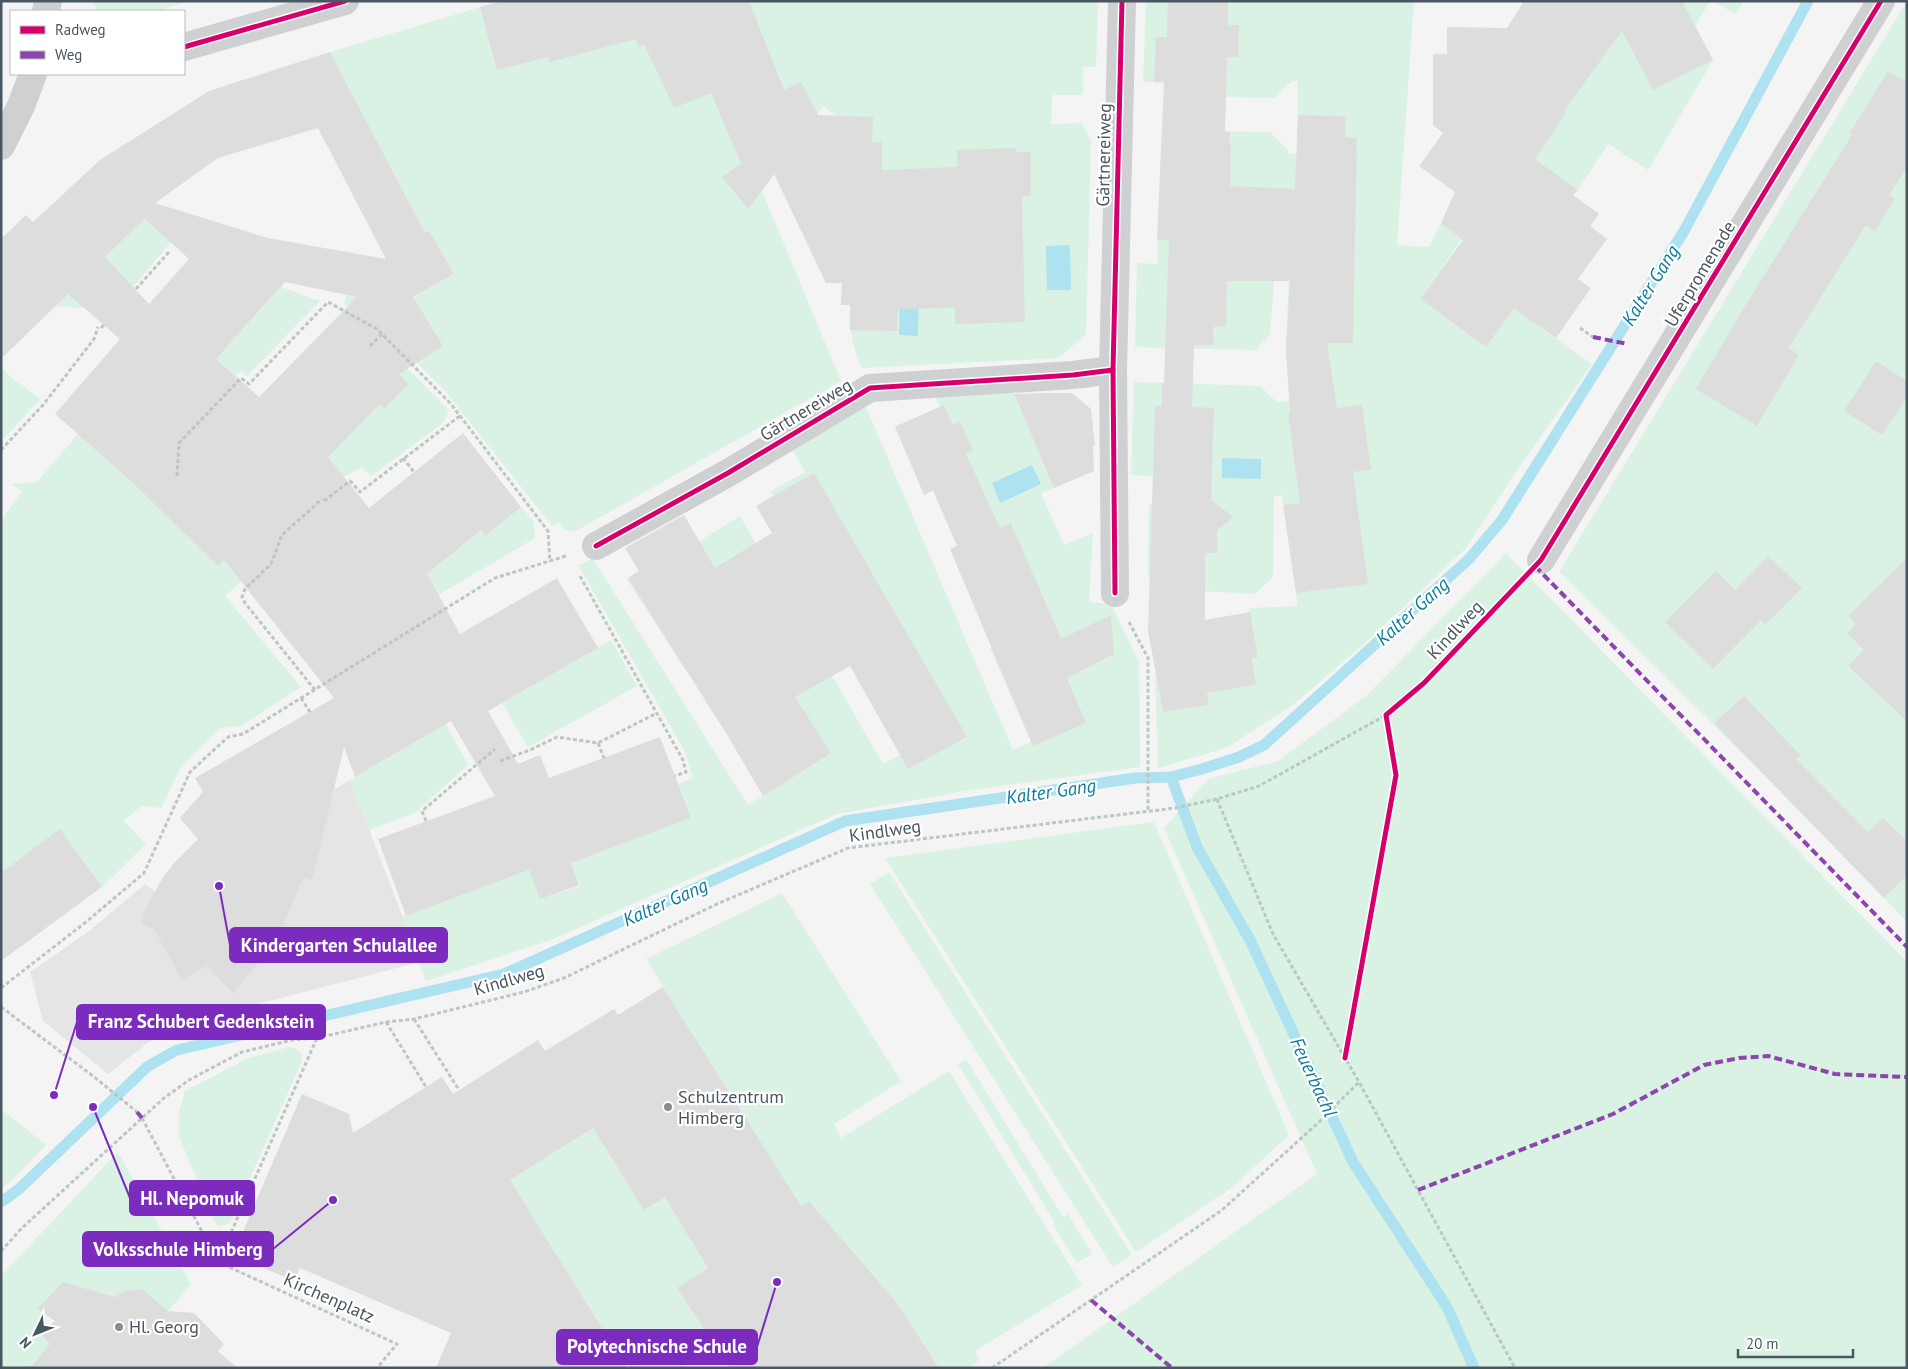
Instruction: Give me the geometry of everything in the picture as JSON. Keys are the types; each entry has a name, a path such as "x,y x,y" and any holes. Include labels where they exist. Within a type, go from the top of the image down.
{"street":[{"path":"185,46 345,1"},
{"name":"Gärtnereiweg","path":"1115,593 1113,370 1122,1"},
{"name":"Uferpromenade","path":"1541,560 1881,1"},
{"path":"1,146 21,106 33,75"},
{"name":"Gärtnereiweg","path":"596,546 728,473 870,388 1113,370"}],"path":[{"path":"136,289 169,252"},
{"path":"177,476 179,443 241,378 249,384 328,302 377,329 461,415 548,531 550,562"},
{"path":"1,450 43,405 94,339 101,327"},
{"path":"1580,328 1593,337"},
{"path":"370,346 382,334"},
{"path":"314,690 245,603 242,597 245,589 271,564 282,534 323,500 350,481 360,492 461,415"},
{"path":"403,458 414,472"},
{"path":"1,988 86,922 144,873 190,772 228,737 243,734 495,578 596,546"},
{"path":"568,556 683,760 686,772 675,776"},
{"path":"1115,593 1148,658 1148,812"},
{"path":"301,698 310,712"},
{"path":"500,761 530,750 557,737 598,743 657,713"},
{"path":"1345,1058 1396,774 1386,715"},
{"path":"598,743 604,758"},
{"path":"426,821 422,811 495,750"},
{"path":"1217,799 1274,934 1359,1082 1515,1368"},
{"path":"1,1007 93,1076 137,1112"},
{"path":"414,1019 459,1090"},
{"path":"386,1022 426,1087"},
{"path":"218,1262 316,1038"},
{"path":"992,1368 1222,1210 1318,1123 1359,1082"},
{"path":"1,1251 22,1228 142,1118 218,1262"}],"shaded area":[{"path":"350,780 420,962 231,1011 149,1042 108,1074 43,1021 30,972 88,932 145,884 155,892 175,862 199,840 180,818 203,792 235,847"}],"green space":[{"path":"92,1 190,1 159,10 97,10"},
{"path":"501,1 1098,1 1096,67 1083,67 1083,95 1052,95 1051,124 1082,123 1091,142 1086,334 1059,358 862,368 852,337 850,305 841,305 842,283 826,283 812,254 838,116 823,106 762,191 841,381 574,532 563,529 559,523 552,526 445,391 378,324 344,304 347,295 399,306 454,274 425,233 330,52"},
{"path":"1146,1 1414,1 1397,245 1429,247 1441,223 1462,239 1420,299 1486,347 1514,309 1592,364 1520,466 1466,548 1373,636 1293,705 1226,748 1158,768 1155,671 1163,712 1208,705 1207,693 1255,685 1252,659 1258,657 1249,608 1298,606 1282,495 1274,497 1273,577 1255,594 1200,591 1155,575 1148,575 1149,504 1154,505 1155,476 1131,475 1134,382 1260,386 1277,402 1291,401 1286,341 1289,281 1274,281 1270,335 1255,350 1135,347 1137,263 1157,264 1162,130 1270,132 1288,150 1288,154 1297,154 1298,81 1292,81 1274,98 1226,97 1226,84 1143,82"},
{"path":"1541,1 1710,1 1695,26 1713,60 1648,170 1608,144 1578,190 1542,164 1497,228"},
{"path":"1713,1 1743,1 1736,14"},
{"path":"1907,1 1907,922 1735,746 1559,572"},
{"path":"145,219 171,242 133,287 131,285 109,310 55,306"},
{"path":"281,287 320,301 247,376 241,371 235,376 216,359"},
{"path":"383,344 449,410 443,423 371,476 362,467 340,479 323,462 380,404 385,409 409,384 376,351"},
{"path":"1,367 12,378 40,399 1,442"},
{"path":"1013,392 1054,488 1041,493 1064,545 1093,533 1089,602 1111,604 1139,662 1140,767 971,790 837,814 551,940 426,981 402,917 529,870 542,898 580,886 571,863 691,818 678,784 693,778 684,750 578,565 593,559 748,805 767,793 705,701 737,681 719,653 687,673 627,579 695,535 700,541 740,516 883,764 900,755 771,491 805,472 792,448 866,407 1013,750 1031,742 990,648 1017,637 981,621 950,549 977,537 971,523 951,532 933,491 926,494 898,425 940,407 935,395"},
{"path":"174,410 139,488 218,566 276,507 268,559 225,596 301,687 241,726 221,728 182,765 161,808 142,806 123,820 146,844 102,887 60,830 1,873 1,521 22,492 12,484 37,482 78,434"},
{"path":"521,507 534,522 535,538 430,600 416,583 481,530 485,535"},
{"path":"1506,553 1907,962 1907,1368 1043,1368 1317,1174 1164,828 1208,779 1278,761 1366,696"},
{"path":"611,640 637,686 528,747 502,703"},
{"path":"446,724 468,765 415,813 369,830 350,780"},
{"path":"1154,822 1289,1135 1234,1186 1136,1252 885,858"},
{"path":"889,872 1132,1255 1113,1267 870,884"},
{"path":"782,893 901,1081 834,1124 841,1138 949,1071 1082,1285 975,1351 980,1360 968,1368 939,1368 897,1303 809,1201 678,1288 715,1345 681,1368 636,1368 634,1364 630,1367 616,1344 613,1345 510,1180 593,1128 665,1197 773,1162 646,959"},
{"path":"289,1047 295,1048 302,1054 302,1061 231,1221 219,1226 213,1220 179,1136 179,1113 185,1091 248,1058"},
{"path":"966,1059 1063,1217 1068,1214 1092,1254 1077,1263 1053,1225 1055,1223 958,1064"},
{"path":"1,1109 46,1145 1,1189"},
{"path":"118,1152 191,1284 168,1311 146,1291 127,1291 120,1296 115,1305 80,1287 55,1289 42,1308 40,1306 37,1309 40,1310 43,1332 41,1334 53,1342 35,1361 33,1368 1,1368 1,1276"}],"water":[{"path":"1070,245 1071,290 1047,290 1046,246"},
{"path":"900,293 919,293 918,336 899,335"},
{"path":"1222,458 1261,459 1261,479 1222,478"},
{"path":"1032,465 1041,484 1000,503 992,483"}],"building":[{"path":"501,1 749,1 784,90 801,82 818,115 873,117 872,142 882,142 882,170 957,167 957,150 1016,148 1016,152 1031,152 1031,196 1022,196 1025,322 955,324 955,308 898,309 897,331 850,330 850,305 841,305 842,283 826,283 774,174 748,209 722,177 741,163 711,93 674,108 644,44 638,46 636,39 550,62 548,57 497,70 480,7"},
{"path":"1168,1 1228,1 1228,25 1239,25 1238,57 1227,57 1225,132 1230,132 1230,186 1295,189 1298,115 1345,116 1345,137 1357,138 1353,343 1327,343 1337,408 1362,405 1371,470 1353,472 1368,584 1296,593 1283,505 1300,503 1288,414 1290,413 1286,351 1290,281 1227,281 1226,326 1213,327 1214,345 1194,345 1192,407 1214,408 1211,500 1233,517 1217,530 1217,553 1205,553 1205,620 1250,612 1258,657 1252,659 1256,685 1207,693 1209,705 1163,712 1148,631 1155,406 1162,406 1162,383 1164,383 1169,240 1157,240 1164,82 1154,82 1156,37 1167,37"},
{"path":"1524,1 1682,1 1713,60 1653,90 1622,31 1564,111 1566,113 1535,159 1578,190 1573,195 1599,214 1590,226 1607,239 1578,279 1591,288 1556,338 1514,309 1486,347 1420,299 1463,240 1441,223 1455,192 1419,166 1443,133 1433,125 1433,54 1447,54 1447,27 1507,28"},
{"path":"330,52 425,233 429,231 454,274 413,297 443,346 399,374 409,384 384,409 380,404 328,457 369,508 463,433 521,507 485,536 481,530 427,574 460,634 557,578 598,648 488,711 518,764 540,755 549,778 660,737 691,818 571,863 579,885 540,899 529,870 406,916 378,839 495,796 451,721 355,777 344,747 312,880 303,878 280,932 267,953 233,993 207,966 182,980 154,929 141,924 147,905 164,876 198,839 180,818 203,792 195,778 334,698 224,560 218,566 131,481 55,414 120,339 68,294 1,359 1,239 26,215 33,222 100,160 209,91","holes":["318,128 386,259 268,238 155,203 218,158","145,219 189,259 149,304 105,257","285,282 357,297 259,397 216,359"]},
{"path":"1888,71 1907,82 1907,167 1889,195 1895,199 1875,231 1866,225 1789,348 1799,355 1757,426 1696,389 1745,306 1852,135 1849,134"},
{"path":"1876,361 1907,381 1907,397 1882,435 1844,411"},
{"path":"1072,393 1091,409 1095,446 1093,446 1094,471 1054,488 1014,394"},
{"path":"944,405 953,425 960,421 973,450 966,454 1000,528 1011,523 1061,639 1111,615 1114,654 1067,678 1086,723 1033,746 950,549 957,546 933,490 924,495 895,427"},
{"path":"814,473 967,737 908,769 850,666 795,697 831,753 763,796 726,733 628,578 639,571 625,548 684,515 715,568 772,533 756,506"},
{"path":"1768,556 1802,588 1765,625 1761,620 1713,669 1665,622 1716,571 1735,590"},
{"path":"1907,558 1907,721 1848,666 1864,650 1847,633 1856,624 1848,616"},
{"path":"1744,696 1800,755 1796,759 1868,832 1883,818 1907,841 1907,875 1884,898 1714,723"},
{"path":"60,829 102,887 1,961 1,873"},
{"path":"663,987 801,1206 809,1201 897,1303 939,1368 730,1368 677,1288 708,1268 665,1197 644,1210 593,1128 510,1180 627,1368 436,1368 451,1333 300,1268 294,1281 233,1255 302,1094 349,1114 353,1133 442,1077 453,1094 538,1040 545,1051 614,1009 618,1015"},
{"name":"Hl. Georg","path":"63,1282 115,1297 125,1291 143,1289 168,1311 194,1313 224,1344 218,1351 237,1368 30,1368 50,1344 41,1334 55,1321 37,1309"}],"waterway":[{"name":"Kalter Gang","path":"1,1202 19,1189 148,1066 177,1050 504,974 845,821 1135,778 1171,777 1239,757 1264,745 1469,559 1502,520 1684,231 1808,1"},
{"name":"Feuerbachl","path":"1171,777 1197,847 1251,942 1353,1162 1447,1307 1474,1368"}],"marked path":[{"path":"1593,337 1628,344"},
{"path":"1535,566 1907,947"},
{"path":"1418,1190 1613,1114 1704,1065 1739,1058 1768,1056 1835,1074 1907,1077"},
{"path":"137,1112 142,1118"},
{"path":"1091,1300 1172,1368"}],"cycle path":[{"path":"185,47 345,1"},
{"path":"1115,593 1113,370 1122,1"},
{"name":"Kindlweg","path":"1345,1058 1396,775 1386,715 1424,683 1541,560 1881,1"},
{"path":"596,546 728,473 870,388 1073,375 1113,370"}],"place":[{"name":"Kindergarten Schulallee","path":"219,886"},
{"name":"Franz Schubert Gedenkstein","path":"54,1095"},
{"name":"Hl. Nepomuk","path":"93,1107"},
{"name":"Schulzentrum Himberg","path":"668,1107"},
{"name":"Volksschule Himberg","path":"333,1200"},
{"name":"Polytechnische Schule","path":"777,1282"},
{"name":"Hl. Georg","path":"119,1327"}]}
